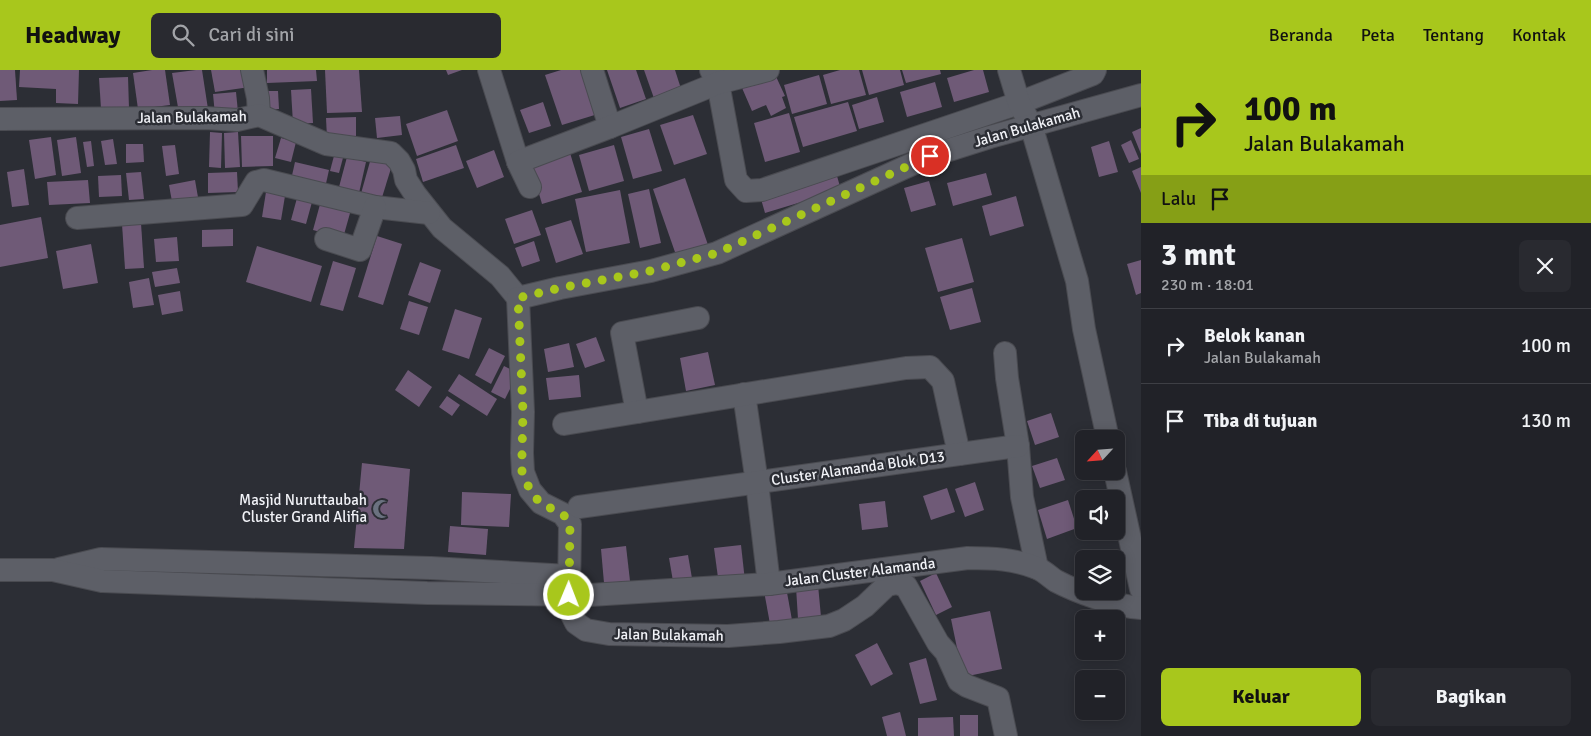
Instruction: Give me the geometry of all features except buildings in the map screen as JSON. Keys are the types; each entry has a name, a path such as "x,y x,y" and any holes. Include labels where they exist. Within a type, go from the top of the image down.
{"street":[{"path":"252,70 259,115"},
{"path":"489,70 518,162 530,187"},
{"path":"592,70 610,127"},
{"path":"518,162 610,127 714,77 768,70"},
{"path":"1009,70 1020,103 1031,125 1077,282 1084,329 1106,430"},
{"path":"714,77 736,180 746,191 762,190 1020,103 1093,74 1095,70"},
{"name":"Jalan Bulakamah","path":"518,298 650,271 717,253 930,156 1031,125 1141,95"},
{"name":"Jalan Bulakamah","path":"0,119 205,118 237,120 259,115 326,144 391,154 399,161 404,170 406,180 442,228 500,276 518,298 523,412 522,472 530,490 540,503 563,514 570,524 569,586 571,613 576,623 586,630 609,634 728,636 829,626 844,620 865,606 887,585 897,583 906,586 938,642 946,652 959,680 967,686 998,698 1006,736"},
{"path":"77,218 242,205 256,182 264,180 375,207 429,213"},
{"path":"326,239 360,250 375,207"},
{"path":"637,412 622,333 698,318"},
{"path":"1006,353 1007,378 1018,446 1022,497 1037,568"},
{"name":"Cluster Alamanda Blok D13","path":"744,394 906,368 930,367 943,381 959,454"},
{"path":"564,424 744,394 758,483 769,584"},
{"name":"Cluster Alamanda Blok D13","path":"579,507 1018,446"},
{"path":"1117,480 1141,589"},
{"name":"Jalan Cluster Alamanda","path":"0,570 53,570 101,560 431,568 569,586 590,595 769,584 968,558 1000,558 1037,568 1057,581 1085,593 1115,603 1141,608"}],"place":[{"name":"Masjid Nuruttaubah Cluster Grand Alifia","path":"382,509"}],"route":[{"path":"569,595 570,524 563,514 540,503 530,490 522,472 523,412 518,298 650,271 717,253 930,156"}]}
